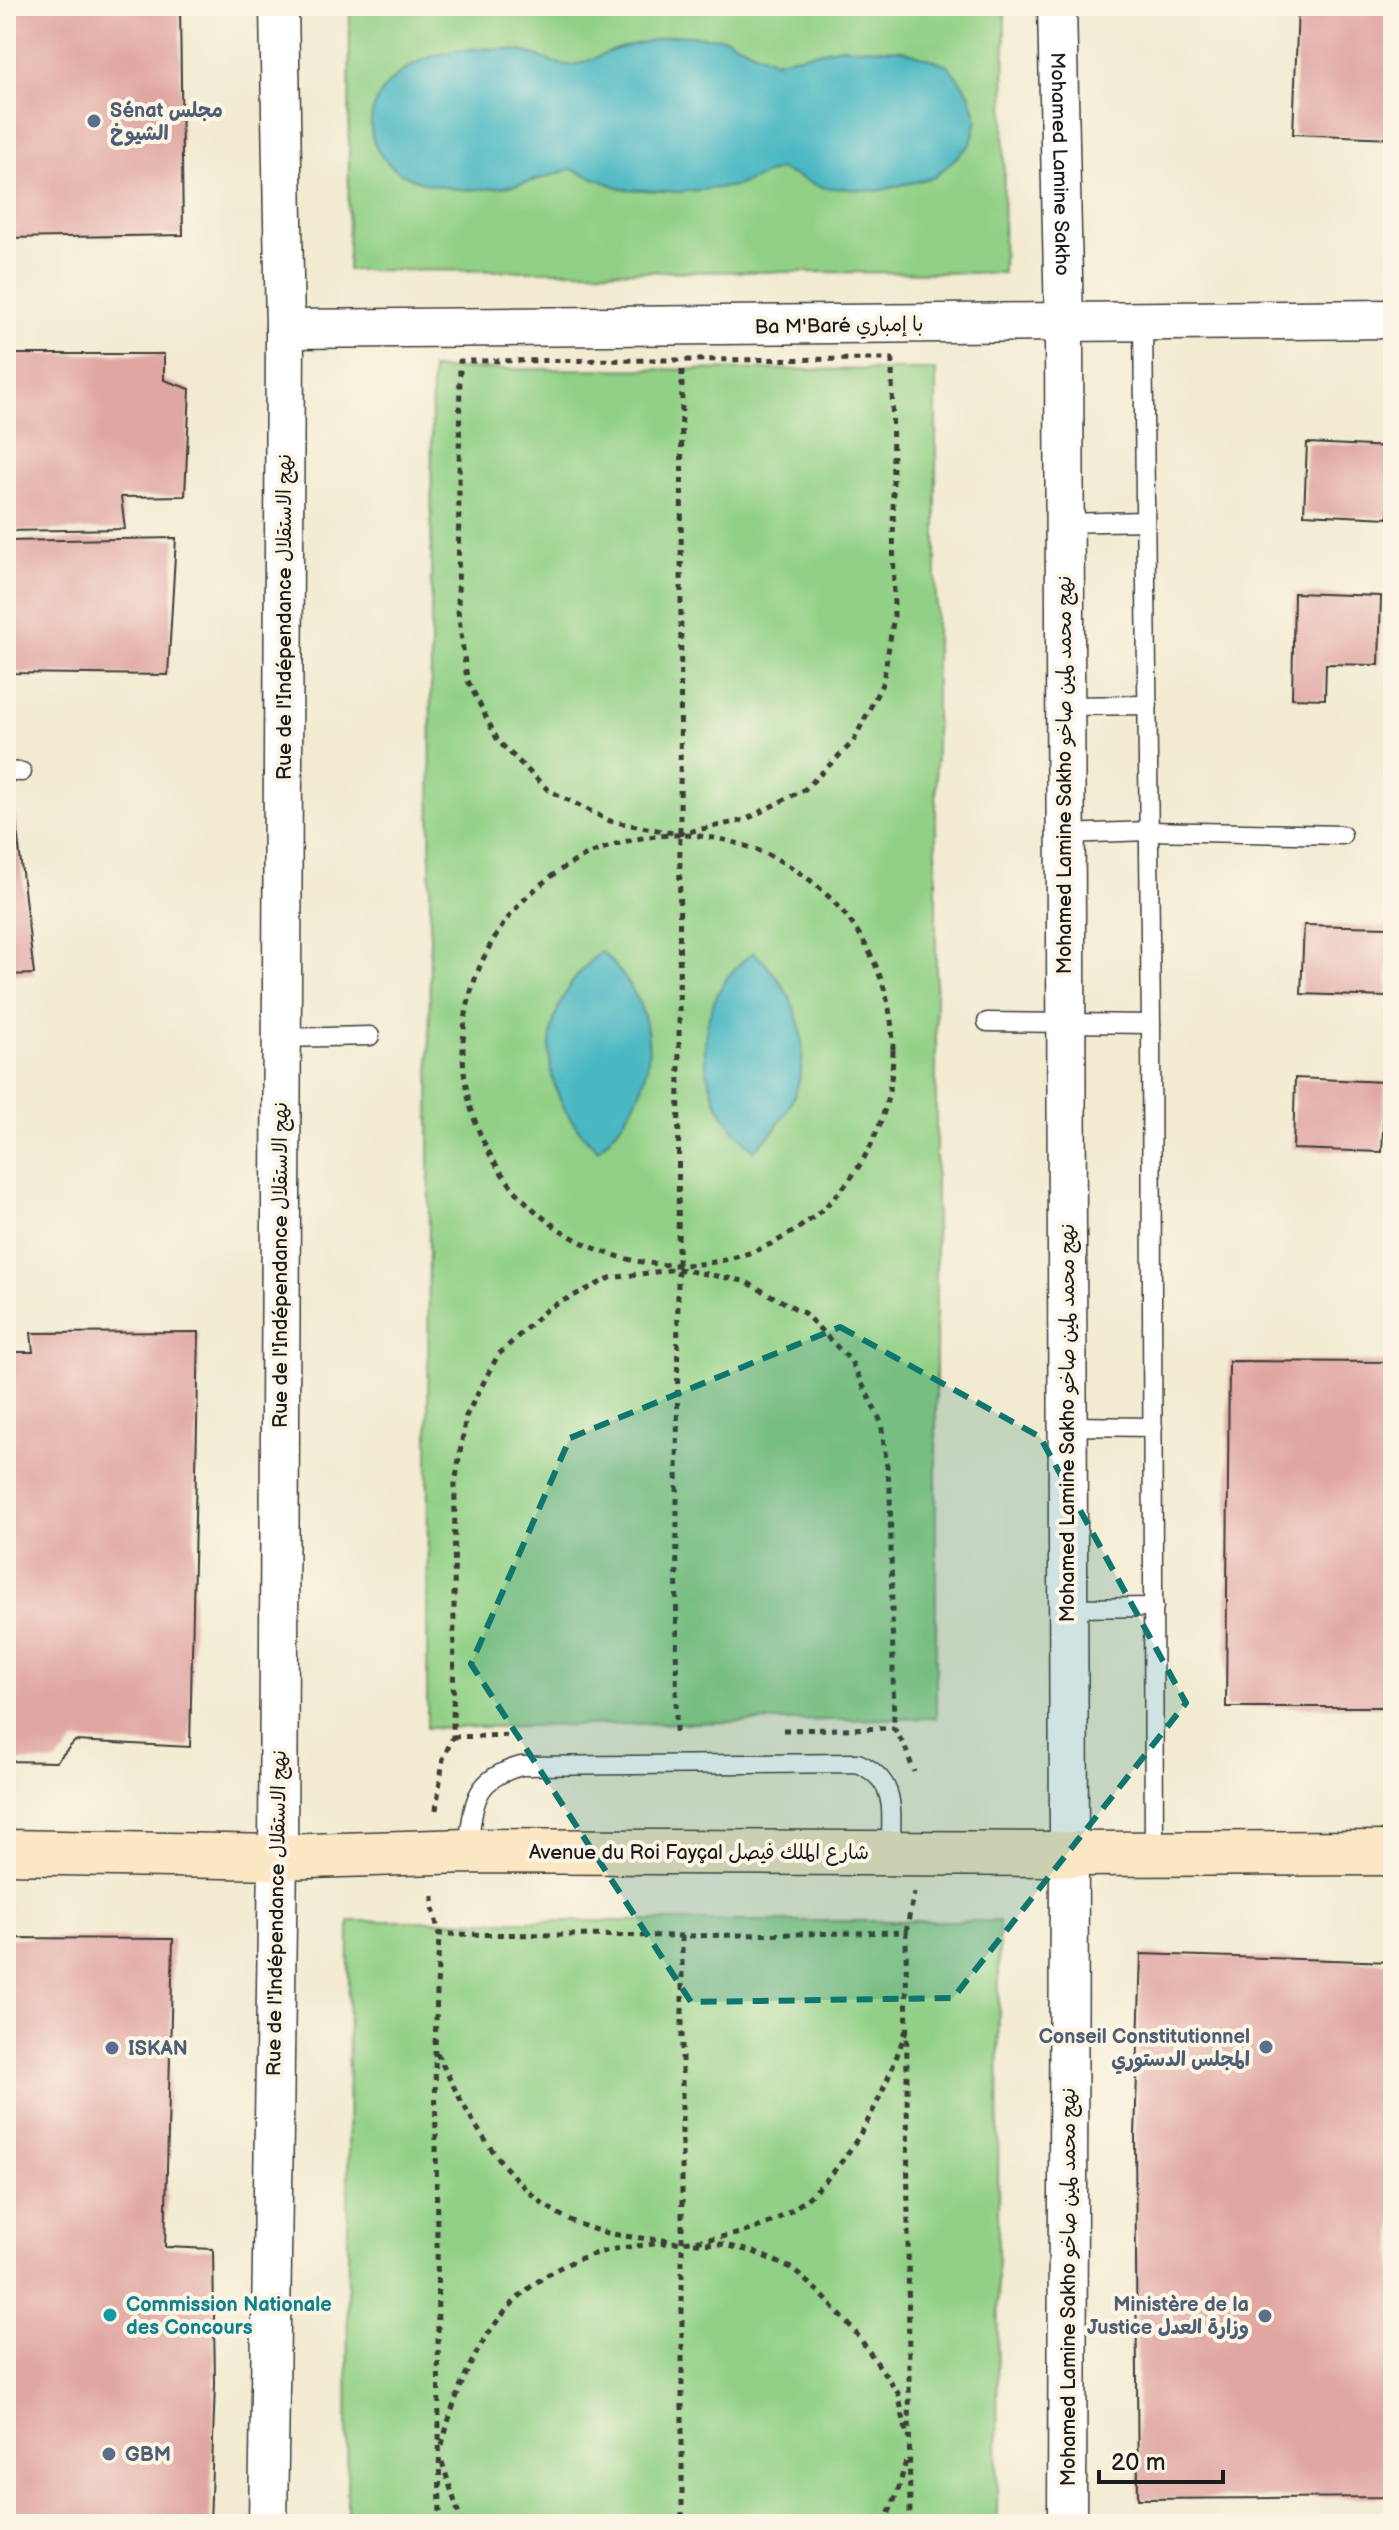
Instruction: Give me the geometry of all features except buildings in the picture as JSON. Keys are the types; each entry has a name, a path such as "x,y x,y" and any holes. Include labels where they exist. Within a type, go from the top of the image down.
{"street":[{"name":"Rue de l'Indépendance نهج الاستقلال","path":"268,2524 278,1857 282,1038 285,329 279,6"},
{"name":"Mohamed Lamine Sakho","path":"1057,6 1064,323"},
{"name":"Ba M'Baré با إمباري","path":"285,329 1393,319"},
{"name":"Mohamed Lamine Sakho نهج محمد لمين صاخو","path":"1064,323 1069,1854 1067,2524"},
{"name":"Avenue du Roi Fayçal شارع الملك فيصل","path":"6,1852 278,1857 467,1851 1393,1853"}],"lane":[{"path":"1143,322 1151,1024 1154,1854"},
{"path":"1064,523 1145,521"},
{"path":"1065,706 1148,705"},
{"path":"1065,834 1149,831 1342,835"},
{"path":"987,1022 1151,1024"},
{"path":"282,1038 370,1036"},
{"path":"1066,1426 1153,1427"},
{"path":"1068,1608 1154,1607"},
{"path":"467,1851 475,1801 486,1781 502,1771 521,1766 858,1763 882,1778 889,1791 891,1852"}],"path":[{"path":"676,1732 682,327"},
{"path":"892,359 894,616 883,682 853,742 805,789 745,820 612,844 550,875 502,922 471,982 460,1050 470,1117 501,1177 550,1225 610,1256 744,1281 804,1313 851,1361 881,1422 890,1489 894,1728"},
{"path":"453,1737 455,1484 466,1416 498,1355 548,1308 610,1278 744,1256 804,1226 852,1180 883,1120 895,1054 886,987 874,962 856,926 808,876 746,845 610,821 548,790 498,741 467,679 458,611 460,361"},
{"path":"440,2524 435,2048 439,1934 682,1936 906,1932 910,2524"},
{"path":"682,1936 682,2524"},
{"path":"462,2524 440,2455 452,2404 477,2349 502,2313 567,2262 611,2250 737,2234 777,2219 806,2198 843,2159 866,2127 896,2060 908,2022"},
{"path":"435,2048 461,2102 483,2138 514,2178 550,2207 585,2227 617,2235 721,2244 754,2252 791,2268 820,2293 854,2330 898,2393 910,2448 898,2491 884,2524"}],"highlighted area":[{"path":"840,1327 1040,1437 1186,1703 953,1998 691,2002 471,1664 570,1438"}],"green space":[{"path":"350,6 1005,6 1003,273 348,270"},
{"path":"432,369 936,370 936,1718 427,1728"},
{"path":"349,1921 999,1921 997,2524 347,2524"}],"water":[{"path":"673,35 725,38 775,61 841,47 903,50 948,65 969,93 977,119 971,144 935,177 877,191 821,187 779,169 736,186 680,192 623,189 571,169 501,187 448,188 404,175 386,161 375,145 371,128 373,109 382,91 398,75 420,61 456,51 497,49 521,51 562,65 573,65 620,48"},
{"path":"601,951 638,1000 646,1025 649,1051 645,1076 635,1102 598,1150 576,1127 561,1102 552,1076 550,1050 553,1023 563,998 579,973"},
{"path":"753,952 774,974 790,998 799,1024 803,1051 800,1078 791,1104 776,1128 754,1150 737,1133 713,1092 705,1046 715,1000 730,974"}],"place":[{"name":"Sénat مجلس الشيوخ","path":"94,121"},
{"name":"Conseil Constitutionnel المجلس الدستوري","path":"1266,2047"},
{"name":"ISKAN","path":"112,2048"},
{"name":"Commission Nationale des Concours","path":"110,2315"},
{"name":"Ministère de la Justice وزارة العدل","path":"1265,2316"},
{"name":"GBM","path":"109,2454"}]}
